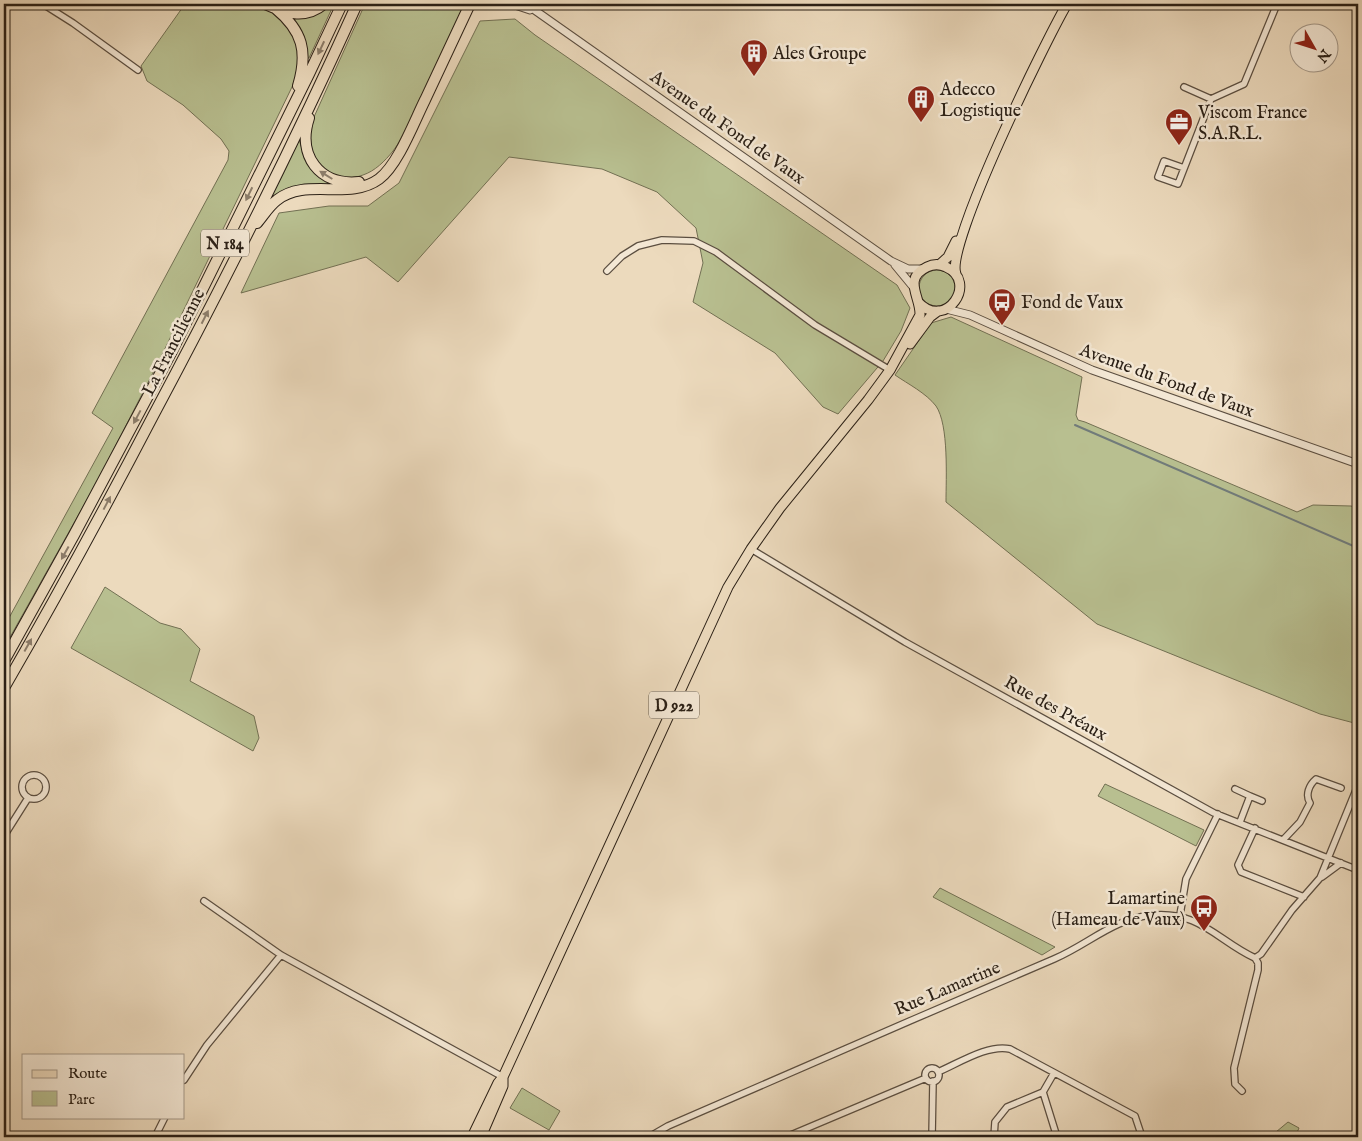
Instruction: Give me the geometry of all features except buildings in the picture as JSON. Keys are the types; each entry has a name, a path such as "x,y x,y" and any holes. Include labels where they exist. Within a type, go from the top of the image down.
{"highway":[{"path":"265,4 298,14 313,11 324,4"},
{"name":"La Francilienne","path":"4,660 83,519 171,353 342,4"},
{"name":"La Francilienne","path":"4,688 116,486 241,247 356,4"},
{"path":"241,247 271,206 284,196 300,191 351,189 371,183 385,174 398,154 470,4"},
{"path":"275,8 291,23 302,43 303,63 292,106"},
{"path":"330,62 306,131 306,148 314,166 328,178 348,183 359,182 379,173 398,154"}],"main road":[{"path":"956,276 950,269 939,265 923,269 917,276 914,288 918,302 929,310 942,310 954,303 958,297 960,287 954,269 955,259 970,214 1008,122 1067,4"},
{"path":"939,265 949,255 970,214"},
{"name":"D 922","path":"892,367 919,317 918,302"},
{"name":"D 922","path":"481,1137 503,1086 504,1077 728,587 751,548 780,508 868,400 930,317 942,310"},
{"name":"D 922","path":"472,1137 498,1083 504,1077"}],"street":[{"path":"43,4 74,23 138,70"},
{"name":"Avenue du Fond de Vaux","path":"512,4 530,10 547,19"},
{"name":"Avenue du Fond de Vaux","path":"526,4 891,261 908,269 923,269"},
{"path":"1184,168 1164,161 1158,176 1178,184 1211,99 1244,84 1277,4"},
{"path":"1184,87 1211,99"},
{"path":"608,272 622,256 638,246 662,240 694,241 716,252 815,325 892,367"},
{"name":"Avenue du Fond de Vaux","path":"891,261 914,288"},
{"path":"958,297 960,307 970,315"},
{"name":"Avenue du Fond de Vaux","path":"942,310 970,315 1092,370 1358,464"},
{"name":"Rue des Préaux","path":"751,548 905,642 1218,814 1358,870"},
{"path":"31,775 38,776 46,785 45,792 36,799 28,798 22,788 24,780 31,775"},
{"path":"1283,840 1300,822 1310,803 1307,799 1308,790 1312,782 1316,779 1341,788"},
{"path":"1320,878 1358,787"},
{"path":"1235,789 1262,801"},
{"path":"1240,822 1250,796"},
{"path":"4,836 28,798"},
{"path":"1180,915 1186,879 1218,814"},
{"path":"1255,828 1238,865 1241,872 1304,897"},
{"path":"1242,1091 1235,1084 1234,1068 1258,970 1258,963 1255,958 1261,954 1292,910 1320,878 1341,863"},
{"path":"204,901 281,955 504,1077"},
{"name":"Rue Lamartine","path":"649,1137 668,1126 1057,958 1118,923 1153,915 1180,915 1199,923 1255,958"},
{"path":"185,1078 207,1045 281,955"},
{"path":"938,1072 992,1049 1010,1049 1135,1116 1142,1137"},
{"path":"926,1078 926,1072 929,1069 936,1069 938,1072"},
{"path":"932,1137 933,1081 937,1079 938,1072"},
{"path":"994,1137 994,1122 1007,1107 1044,1092 1054,1073"},
{"path":"786,1137 799,1135 926,1078 933,1081"},
{"path":"1044,1092 1057,1137"},
{"path":"155,1137 164,1118"}],"green space":[{"path":"185,4 255,4 280,15 298,44 299,67 292,87 157,365 98,480 4,648 4,627 113,428 92,413 228,160 229,151 221,139 183,105 147,81 141,66"},
{"path":"276,4 318,4 302,9 292,9"},
{"path":"328,4 334,4 309,58 307,58 293,17"},
{"path":"365,4 465,4 410,123 398,144 387,158 372,171 363,175 342,177 333,174 317,161 309,142 309,131"},
{"path":"515,19 535,35 897,285 910,308 901,331 883,361 838,414 823,407 775,353 693,302 703,263 696,228 657,192 602,169 509,157 398,282 366,257 241,293 279,213 329,206 368,206 399,183 480,21"},
{"path":"299,140 304,154 336,184 273,198 271,196"},
{"path":"937,270 944,271 950,275 954,281 954,295 950,301 944,305 937,306 930,305 924,301 920,295 919,288 920,281 924,275 930,271"},
{"path":"951,317 1082,377 1076,415 1078,420 1297,512 1313,505 1351,506 1358,508 1358,724 1320,714 1097,624 946,502 946,452 940,415 936,406 927,397 895,375 931,323"},
{"path":"105,587 160,623 181,629 200,649 190,681 254,716 259,738 253,751 71,648"},
{"path":"1105,784 1204,830 1196,846 1098,796"},
{"path":"940,888 1055,947 1042,955 933,897"},
{"path":"522,1088 560,1111 549,1130 510,1108"},
{"path":"1288,1122 1299,1128 1295,1137 1270,1137"}],"waterway":[{"path":"1075,425 1358,548"}],"place":[{"name":"Ales Groupe","path":"754,77"},
{"name":"Adecco Logistique","path":"921,123"},
{"name":"Viscom France S.A.R.L.","path":"1179,146"},
{"name":"Fond de Vaux","path":"1002,326"},
{"name":"Lamartine (Hameau de Vaux)","path":"1204,932"}]}
